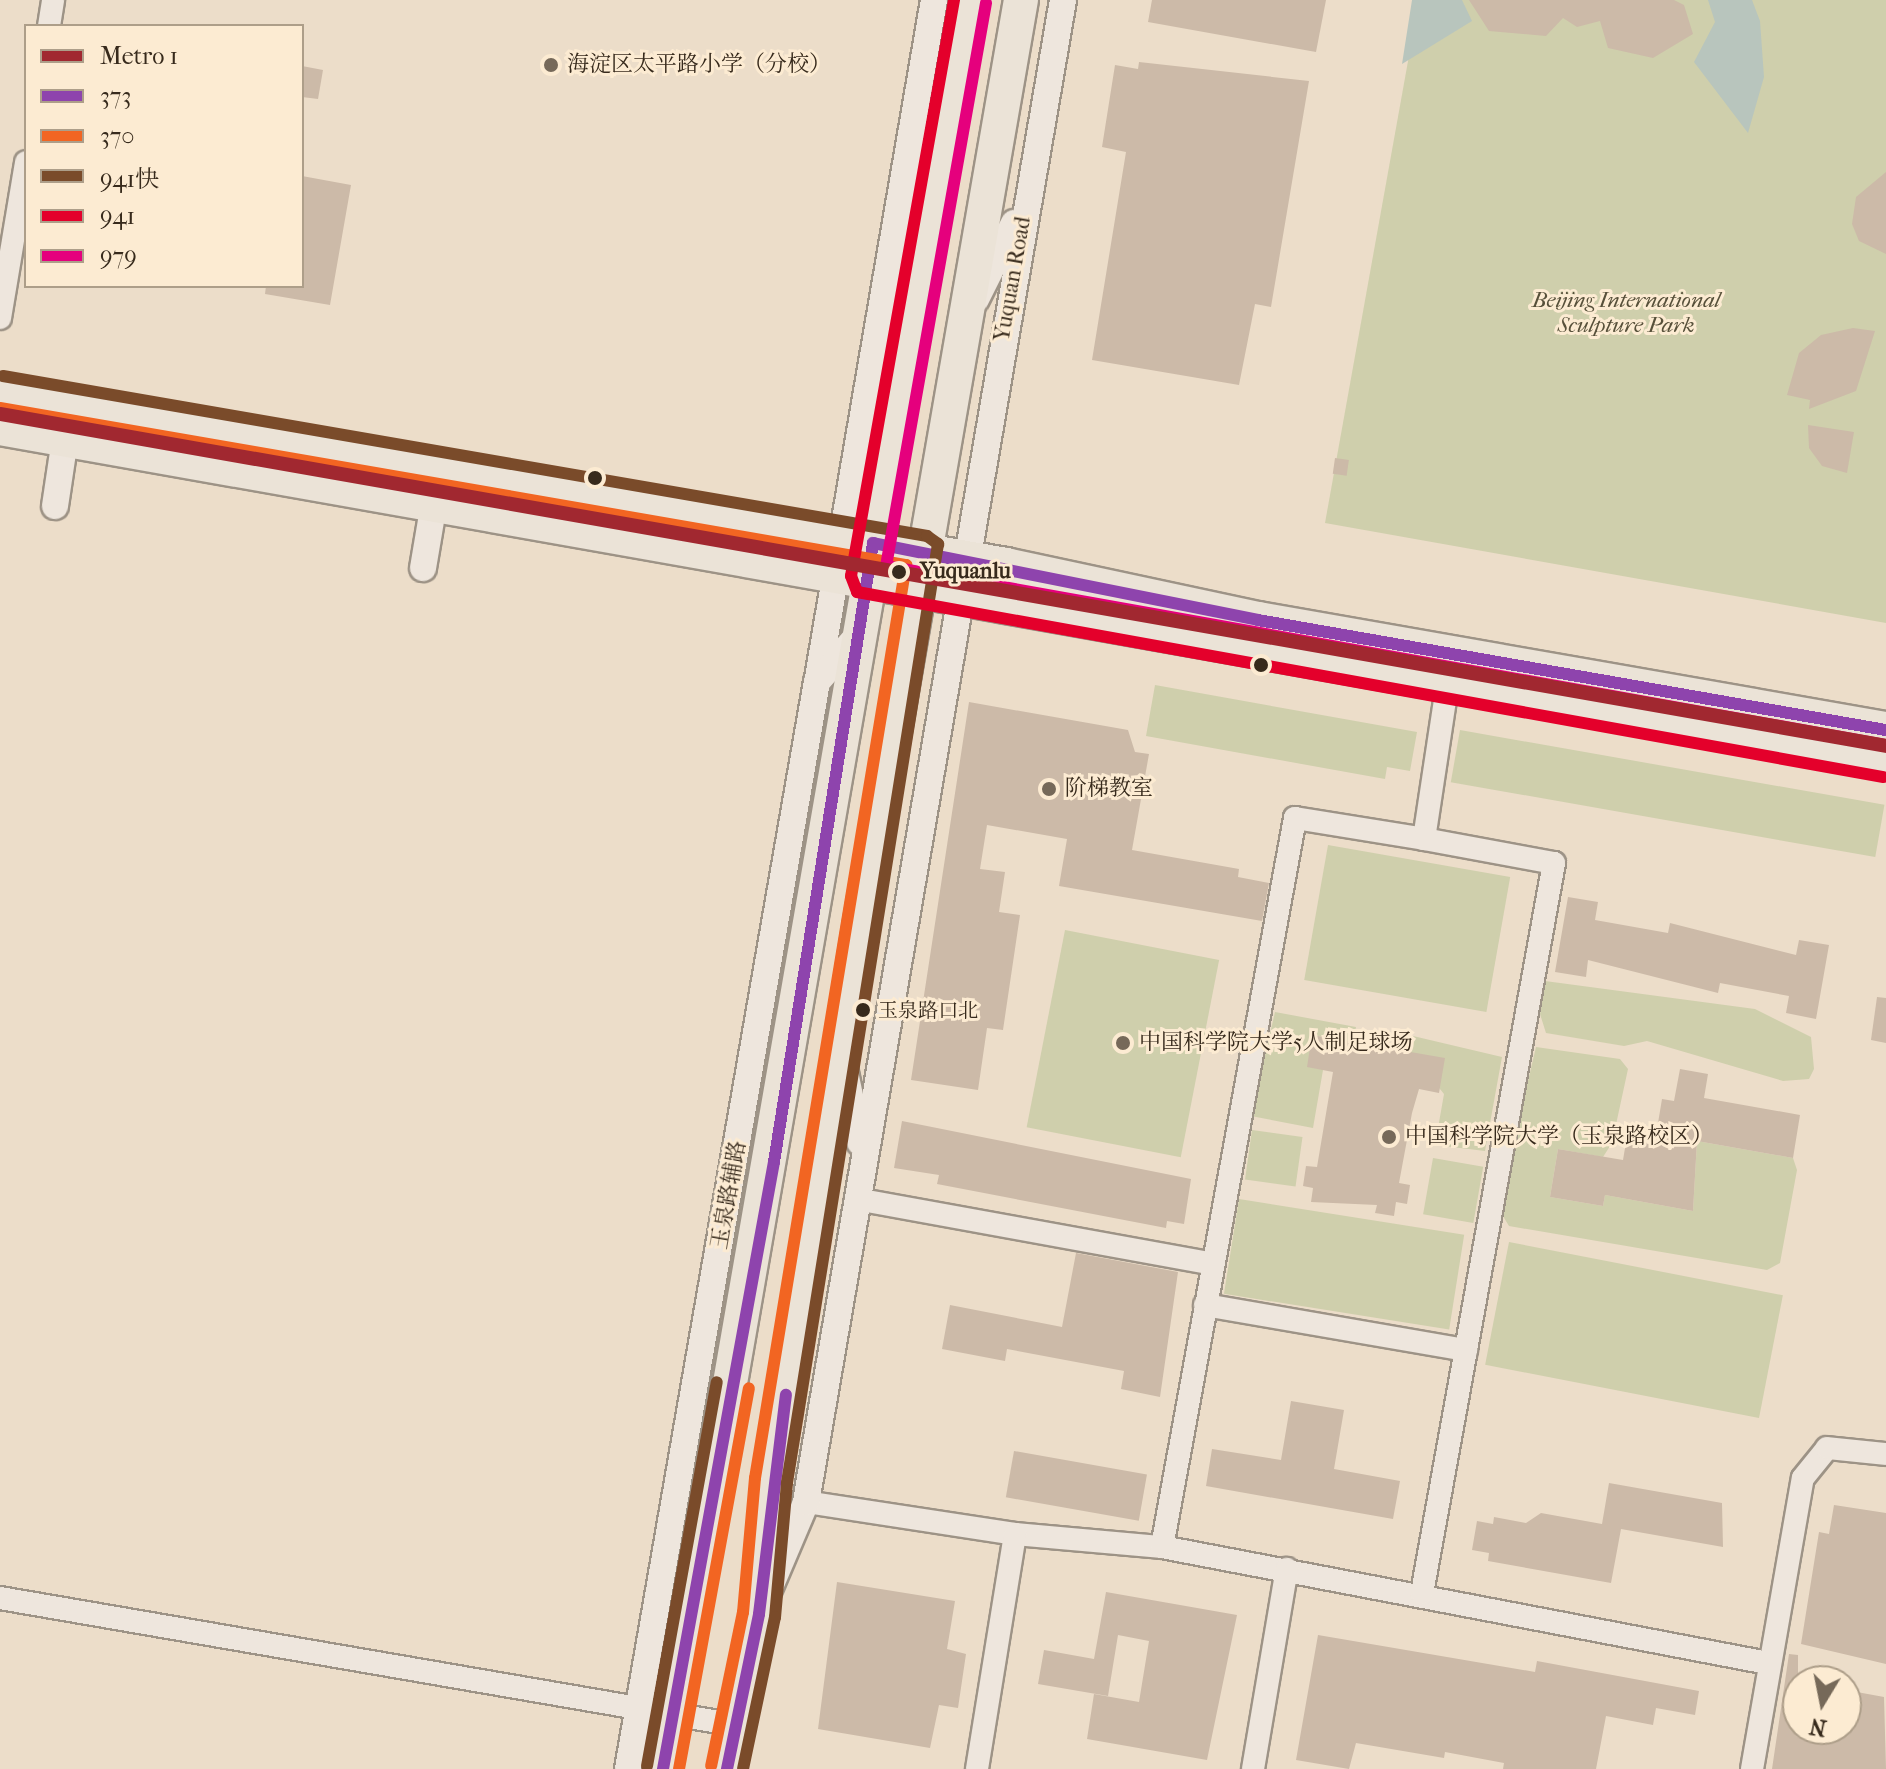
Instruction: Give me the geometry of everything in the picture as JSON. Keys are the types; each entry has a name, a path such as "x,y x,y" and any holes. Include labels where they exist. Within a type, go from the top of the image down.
{"highway":[{"path":"0,392 965,559 1258,620 1886,730"},
{"path":"0,427 918,587 1886,761"}],"main road":[{"path":"663,1769 774,1162 858,635 852,577 858,540 953,95 970,0"},
{"name":"Yuquan Road","path":"918,587 1021,0"},
{"path":"727,1769 759,1614 771,1481 918,587"}],"street":[{"path":"49,24 53,0"},
{"path":"858,540 897,216 934,0"},
{"name":"Yuquan Road","path":"759,1614 806,1502 1063,0"},
{"path":"897,216 953,95"},
{"path":"0,318 24,174"},
{"path":"964,324 1027,197"},
{"path":"55,506 65,439"},
{"path":"423,568 434,503"},
{"path":"817,682 852,577"},
{"path":"817,682 858,635"},
{"path":"1424,839 1448,681"},
{"name":"玉泉路辅路","path":"628,1769 817,682"},
{"path":"1162,1547 1295,818 1424,839 1554,863 1422,1593"},
{"path":"842,1060 864,1157"},
{"path":"856,1199 1212,1264"},
{"path":"1205,1305 1466,1350"},
{"path":"1752,1769 1768,1663 1803,1478 1827,1448 1886,1454"},
{"path":"806,1502 1015,1534 1162,1547 1422,1593 1768,1663"},
{"path":"977,1769 1015,1534"},
{"path":"1253,1769 1287,1569"},
{"path":"0,1598 736,1725"}],"green space":[{"name":"Beijing International Sculpture Park","path":"1419,0 1886,0 1886,623 1325,523"},
{"path":"1155,685 1417,732 1410,771 1387,767 1385,779 1146,736"},
{"path":"1460,730 1884,805 1875,857 1451,782"},
{"path":"1328,845 1510,877 1486,1012 1304,980"},
{"name":"中国科学院大学5人制足球场","path":"1065,930 1219,960 1181,1157 1027,1127"},
{"path":"1545,981 1755,1009 1811,1037 1814,1069 1809,1079 1783,1081 1647,1041 1624,1046 1546,1033 1540,1014"},
{"path":"1275,1012 1356,1027 1353,1042 1312,1035 1323,1070 1313,1128 1251,1116"},
{"path":"1413,1036 1502,1057 1485,1151 1435,1145 1444,1094 1410,1052"},
{"path":"1536,1047 1620,1059 1628,1069 1612,1143 1603,1157 1558,1149 1550,1197 1603,1206 1605,1195 1693,1211 1697,1141 1793,1158 1797,1170 1780,1263 1767,1270 1509,1226 1498,1208"},
{"path":"1252,1130 1303,1137 1296,1187 1245,1180"},
{"path":"1433,1158 1483,1167 1473,1223 1423,1214"},
{"path":"1239,1199 1464,1235 1449,1329 1224,1294"},
{"path":"1509,1242 1783,1295 1759,1418 1485,1365"}],"shaded area":[{"path":"1412,0 1462,0 1472,21 1402,64"},
{"path":"1708,0 1752,0 1760,21 1764,77 1748,133 1694,62 1715,22"}],"building":[{"path":"1152,0 1326,0 1316,52 1148,22"},
{"path":"1469,0 1674,0 1684,5 1693,34 1653,58 1608,48 1600,21 1577,27 1563,18 1546,36 1489,31"},
{"path":"1139,62 1309,81 1271,307 1255,304 1239,385 1092,360 1126,152 1102,147 1115,65 1138,69"},
{"path":"304,66 323,70 318,99 304,97"},
{"path":"1886,172 1886,254 1859,241 1852,224 1856,197"},
{"path":"304,176 351,185 330,305 265,294 266,288 304,288"},
{"path":"1853,328 1875,331 1856,391 1809,409 1810,400 1787,395 1799,353 1821,335"},
{"path":"1808,425 1854,432 1847,473 1822,466 1809,448"},
{"path":"1335,458 1349,460 1347,476 1333,474"},
{"path":"969,702 1128,730 1135,752 1149,754 1132,850 1239,869 1238,877 1269,883 1262,921 1059,886 1067,839 987,825 980,869 1005,872 999,912 1020,915 1003,1030 987,1028 978,1090 911,1080"},
{"path":"1568,897 1598,902 1595,920 1668,933 1670,923 1796,955 1799,940 1829,945 1816,1019 1786,1013 1789,996 1720,983 1718,993 1588,960 1586,977 1555,972"},
{"path":"1877,997 1886,998 1886,1043 1871,1040"},
{"path":"1312,1035 1445,1058 1439,1093 1419,1089 1399,1183 1410,1185 1407,1204 1396,1202 1394,1216 1375,1213 1377,1205 1311,1202 1313,1188 1303,1186 1306,1166 1317,1167 1333,1072 1307,1067"},
{"path":"1680,1069 1708,1074 1704,1098 1800,1115 1793,1158 1697,1141 1693,1211 1605,1195 1603,1206 1550,1197 1558,1149 1623,1160 1628,1130 1656,1135 1662,1099 1674,1101"},
{"path":"902,1121 1191,1179 1184,1224 1167,1221 1166,1228 937,1184 939,1175 894,1168"},
{"path":"1076,1253 1178,1272 1160,1397 1121,1389 1124,1371 1007,1349 1005,1361 942,1349 950,1305 1062,1327"},
{"path":"1291,1401 1344,1410 1334,1469 1400,1481 1393,1519 1206,1486 1212,1449 1281,1460"},
{"path":"1014,1451 1147,1474 1139,1521 1006,1497"},
{"path":"1609,1483 1722,1503 1723,1547 1621,1529 1611,1583 1488,1561 1489,1553 1472,1550 1477,1521 1493,1524 1494,1517 1526,1523 1541,1513 1602,1524"},
{"path":"1834,1505 1886,1513 1886,1664 1801,1644 1819,1532 1829,1534"},
{"path":"837,1582 955,1601 947,1649 966,1654 958,1708 939,1705 930,1748 818,1729"},
{"path":"1106,1592 1237,1615 1207,1760 1087,1739 1094,1694 1139,1702 1149,1641 1118,1635 1108,1696 1038,1684 1044,1650 1094,1659"},
{"path":"1318,1635 1535,1672 1537,1661 1699,1691 1695,1715 1656,1708 1653,1725 1606,1716 1596,1769 1503,1769 1504,1763 1445,1752 1444,1758 1356,1743 1349,1769 1296,1760"},
{"path":"1789,1654 1798,1655 1798,1665 1787,1665"},
{"path":"1862,1693 1884,1697 1886,1769 1772,1769 1782,1701 1782,1745 1862,1745"}],"metro line":[{"name":"1","path":"0,414 1886,746"}],"transit line":[{"name":"941","path":"954,0 851,576 857,592 1883,777"},
{"name":"979","path":"986,3 886,566 1886,745"},
{"name":"941快","path":"3,376 927,536 938,544 787,1483 775,1617 743,1769"},
{"name":"370","path":"0,408 906,565 755,1478 743,1612 711,1766"},
{"name":"373","path":"663,1769 774,1162 873,543 1258,620 1886,730"},
{"name":"941快","path":"647,1766 717,1382"},
{"name":"370","path":"679,1769 749,1388"},
{"name":"373","path":"727,1769 759,1614 786,1395"}],"place":[{"name":"海淀区太平路小学（分校）","path":"551,65"},
{"name":"Yuquanlu","path":"899,572"},
{"name":"阶梯教室","path":"1049,789"},
{"name":"玉泉路口北","path":"863,1010"},
{"name":"中国科学院大学5人制足球场","path":"1123,1043"},
{"name":"中国科学院大学（玉泉路校区）","path":"1389,1137"}]}
